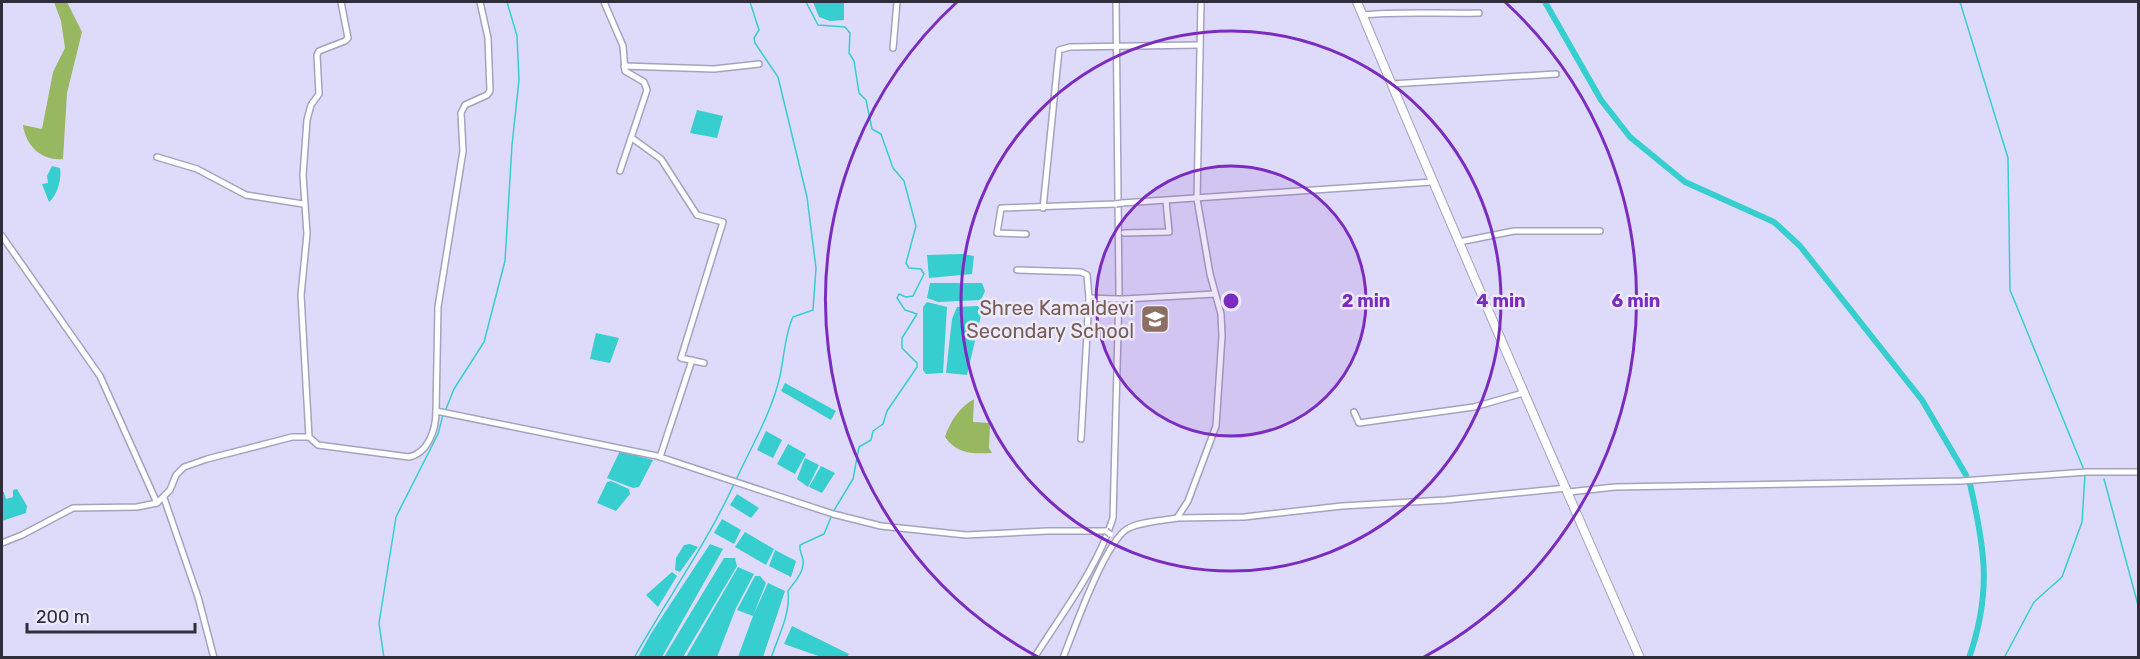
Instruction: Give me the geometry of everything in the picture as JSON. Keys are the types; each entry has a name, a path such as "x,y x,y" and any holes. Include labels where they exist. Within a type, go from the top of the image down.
{"main road":[{"path":"1357,2 1523,393 1569,490 1640,657"}],"street":[{"path":"309,437 301,295 308,234 303,204 307,120 311,105 319,94 317,56 319,51 348,38 341,2"},
{"path":"2,543 22,536 73,508 137,507 157,503 164,498 184,467 248,447 292,437 309,437 318,445 409,457 424,451 436,422 438,307 463,151 461,113 465,105 487,95 490,91 488,38 480,2"},
{"path":"604,2 623,46 625,71 644,82 647,90 620,171"},
{"path":"892,48 897,2"},
{"path":"1034,657 1107,538 1113,518 1120,165 1116,2"},
{"path":"1177,518 1188,501 1216,426 1222,336 1221,314 1198,218 1201,2"},
{"path":"1362,15 1404,10 1431,14 1479,13"},
{"path":"1043,208 1059,50 1070,47 1199,45"},
{"path":"624,66 714,69 759,64"},
{"path":"1391,84 1556,74"},
{"path":"632,138 661,159 697,215 723,222 681,358 704,363"},
{"path":"157,157 196,170 246,195 303,204"},
{"path":"1026,234 997,233 1001,208 1119,204 1432,182"},
{"path":"1124,233 1169,232 1166,201"},
{"path":"1459,242 1514,231 1600,231"},
{"path":"2,236 100,376 157,503"},
{"path":"1017,270 1081,272 1087,275 1089,298 1081,439"},
{"path":"1089,298 1124,299 1215,294"},
{"path":"660,458 692,360"},
{"path":"1354,411 1359,423 1474,406 1523,393"},
{"path":"436,411 660,458 831,513 881,526 966,536 1047,531 1108,532 1117,538"},
{"path":"1063,657 1094,583 1117,538 1138,525 1177,518 1244,517 1342,506 1615,487 1960,481 2084,472 2139,472"},
{"path":"164,498 198,597 214,657"}],"shaded area":[{"path":"54,2 67,2 82,32 67,93 63,159 41,155 36,151 27,139 23,125 42,129 53,72 65,48 61,21"},
{"path":"813,2 844,2 844,20 830,21 819,17"},
{"path":"697,110 723,116 717,138 690,133"},
{"path":"52,166 60,168 60,177 57,192 49,202 42,184 48,183 47,176"},
{"path":"927,255 974,256 972,274 929,278"},
{"path":"930,283 982,283 985,291 981,300 938,302 927,298"},
{"path":"927,302 947,307 943,373 926,374 923,370 923,307"},
{"path":"978,306 982,311 967,375 946,373 952,319 957,307"},
{"path":"596,333 619,338 610,363 590,359"},
{"path":"785,383 836,411 831,420 781,391"},
{"path":"974,399 973,422 990,423 989,448 992,453 960,450 945,437 956,415"},
{"path":"766,431 782,440 773,458 757,450"},
{"path":"788,444 806,454 795,474 777,464"},
{"path":"620,451 653,460 639,487 633,488 607,478"},
{"path":"805,458 819,465 808,487 797,479"},
{"path":"821,466 835,473 822,493 809,487"},
{"path":"611,481 629,489 630,494 616,511 597,503 607,482"},
{"path":"17,489 27,506 26,513 2,521 2,492 6,499 13,497 13,490"},
{"path":"737,494 759,508 751,518 730,505"},
{"path":"722,519 741,530 734,544 714,533"},
{"path":"745,532 774,549 766,565 735,547"},
{"path":"690,544 698,547 680,572 675,570 676,558 684,545"},
{"path":"710,544 723,549 662,657 638,657 652,632"},
{"path":"775,550 796,561 791,577 769,566"},
{"path":"724,558 735,558 737,566 683,657 664,657"},
{"path":"738,567 754,574 736,608 717,657 686,657"},
{"path":"672,572 677,576 658,607 646,595"},
{"path":"755,576 760,576 766,583 753,616 737,610"},
{"path":"768,583 785,591 763,657 738,657"},
{"path":"792,626 849,654 847,657 821,657 784,644"}],"waterway":[{"path":"446,409 454,389 484,342 505,261 512,145 519,80 517,36 507,2"},
{"path":"736,480 772,403 780,376 790,323 793,317 813,310 816,268 807,197 778,77 755,43 754,38 759,30 750,2"},
{"path":"806,2 818,25 845,27 850,33 849,53 854,61 859,93 866,100 872,129 881,134 893,168 904,181 916,226 906,263 909,268 921,269 924,274 913,296 906,297 899,294 897,298 905,310 917,314 902,338 902,348 917,363 917,367 887,411 883,424 873,431 871,440 859,447 853,479 833,512"},
{"path":"1545,2 1601,100 1630,137 1685,182 1774,222 1800,246 1922,400 1966,475"},
{"path":"1960,2 2008,158 2010,290 2084,470"},
{"path":"384,658 379,623 396,517 438,434 443,415"},
{"path":"2004,658 2034,602 2062,577 2082,522 2085,475"},
{"path":"2104,479 2138,605"},
{"path":"634,658 699,550 734,484"},
{"path":"1969,658 1981,612 1984,571 1970,484"},
{"path":"771,658 786,616 788,591 802,568 800,545 824,534 831,517"}],"place":[{"name":"Shree Kamaldevi Secondary School","path":"1155,319"}]}
